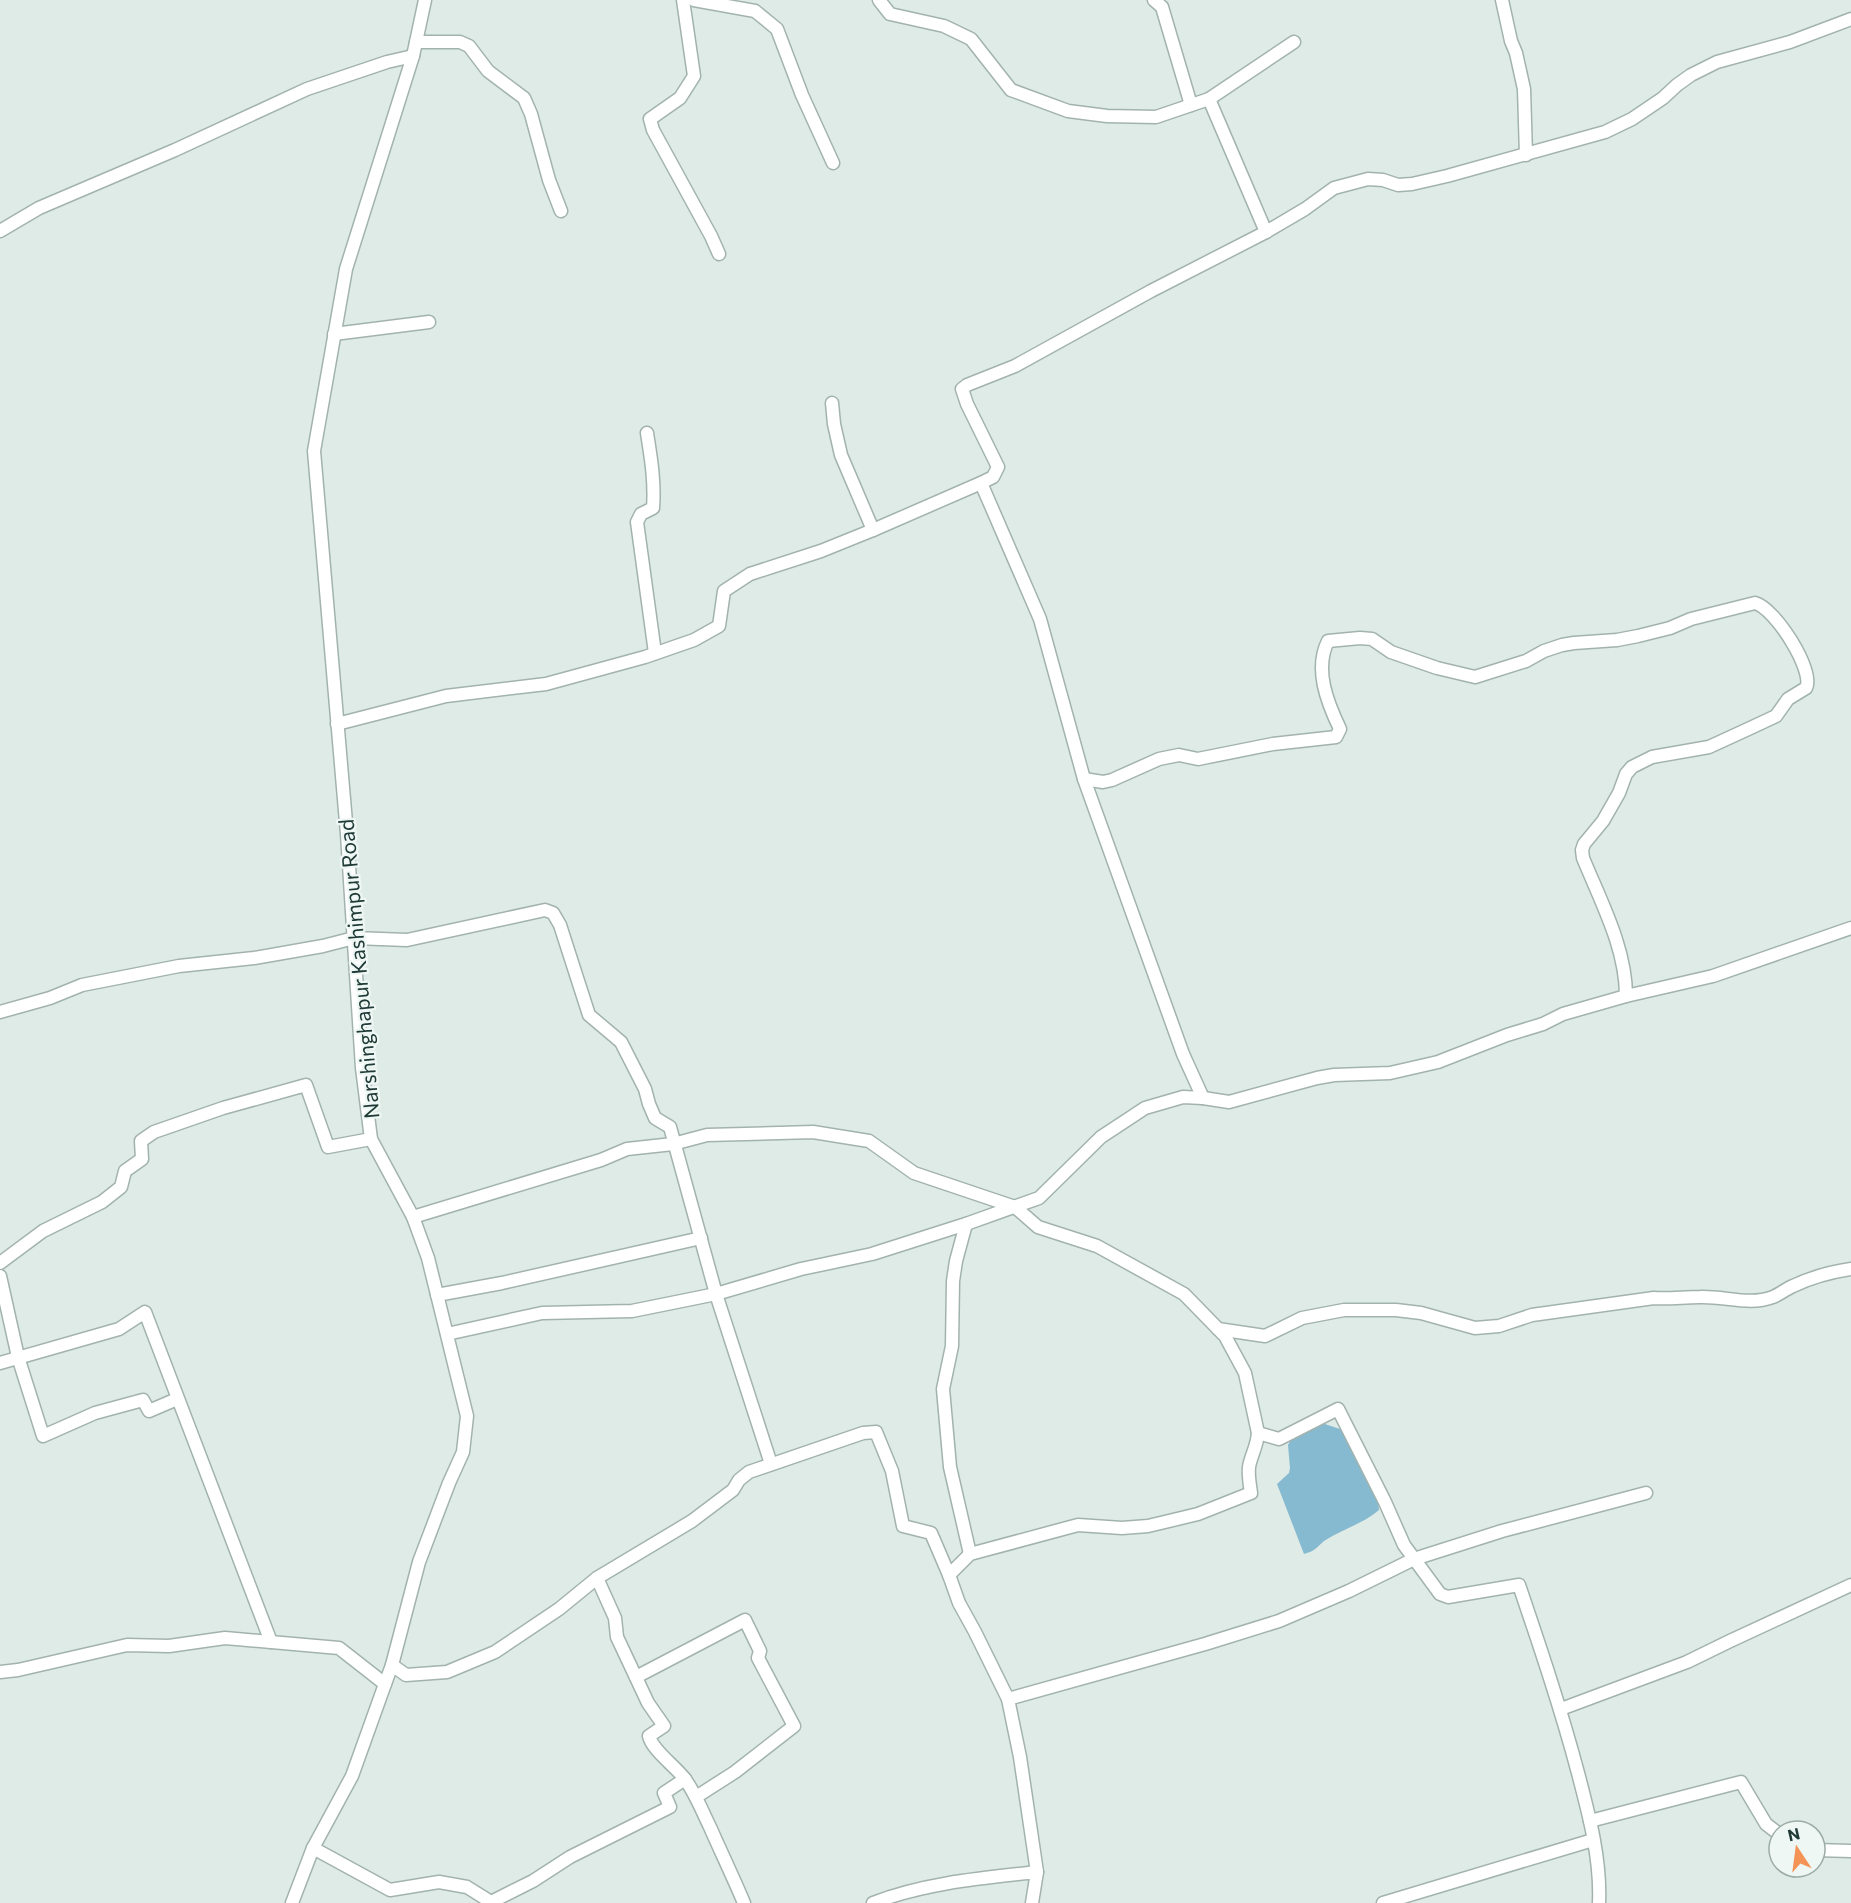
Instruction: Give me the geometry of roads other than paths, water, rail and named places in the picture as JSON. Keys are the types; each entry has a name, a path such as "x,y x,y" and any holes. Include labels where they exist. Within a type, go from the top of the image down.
{"street":[{"name":"Narshinghapur Kashimpur Road","path":"292,1903 313,1848 352,1776 386,1684 419,1562 463,1452 467,1416 428,1258 413,1217 371,1139 363,1068 314,451 346,269 413,56 425,0"},
{"path":"682,0 694,76 680,98 651,119 653,130 719,254"},
{"path":"694,0 755,11 777,29 802,95 833,163"},
{"path":"879,0 890,14 944,26 971,39 1011,90 1068,111 1107,116 1156,117 1209,99 1294,42"},
{"path":"1154,0 1162,7 1191,105"},
{"path":"1502,0 1510,41 1516,53 1524,89 1526,155"},
{"path":"337,724 446,696 546,684 694,640 719,626 724,591 750,574 873,530 993,477 998,467 967,404 962,389 967,385 1014,366 1151,291 1266,232 1305,209 1327,192 1344,184 1368,179 1383,180 1398,185 1412,184 1526,155 1616,128 1663,98 1691,75 1717,62 1790,42 1851,19"},
{"path":"416,42 460,42 469,46 488,71 524,98 561,211"},
{"path":"0,231 39,208 175,150 307,89 387,62 413,56"},
{"path":"1209,99 1266,232"},
{"path":"334,334 429,322"},
{"path":"832,403 841,455 873,530"},
{"path":"647,433 652,465 653,501 651,510 641,514 637,522 655,653"},
{"path":"981,483 1040,619 1084,779 1183,1054 1203,1098"},
{"path":"1084,779 1103,782 1112,780 1159,759 1179,755 1198,759 1273,744 1336,737 1340,729 1329,706 1323,683 1322,653 1328,641 1372,639 1390,652 1475,677 1562,645 1638,636 1670,628 1690,618 1759,603 1770,611 1796,647 1808,682 1806,688 1788,699 1776,716 1718,743 1708,747 1652,757 1640,762 1626,774 1614,803 1584,844 1583,858 1609,919 1618,949 1626,996"},
{"path":"0,1012 50,999 82,985 179,966 254,958 354,938 406,940 545,910 553,913 560,925 589,1015 621,1042 645,1089 655,1118 670,1127 716,1294 771,1464"},
{"path":"447,1334 542,1313 632,1311 716,1294 801,1269 872,1254 1038,1198 1101,1137 1145,1108 1183,1097 1229,1102 1317,1078 1334,1075 1390,1073 1438,1062 1507,1035 1543,1024 1563,1014 1626,996 1713,976 1851,928"},
{"path":"0,1263 44,1231 102,1202 121,1187 125,1171 142,1159 141,1141 154,1132 222,1108 306,1085 328,1147 371,1139"},
{"path":"413,1217 601,1160 627,1149 674,1144 706,1135 813,1132 869,1141 914,1173 1015,1207 1038,1227 1097,1246 1184,1294 1225,1336 1245,1373 1258,1433 1248,1471 1251,1493 1198,1515 1148,1526 1122,1528 1078,1525 970,1554 949,1575"},
{"path":"966,1224 954,1271 952,1346 943,1389 950,1467 970,1554"},
{"path":"437,1295 502,1283 701,1238"},
{"path":"1217,1328 1265,1336 1302,1318 1344,1310 1396,1310 1421,1313 1475,1328 1499,1326 1532,1315 1654,1298 1716,1297 1751,1302 1774,1297 1791,1286 1817,1276 1851,1269"},
{"path":"0,1276 18,1357 43,1436 95,1413 143,1400 149,1411 177,1400"},
{"path":"0,1363 118,1329 145,1312 271,1642"},
{"path":"1258,1433 1280,1438 1338,1409 1404,1545 1440,1594 1448,1597 1519,1585 1561,1709 1590,1821 1600,1881 1599,1903"},
{"path":"392,1665 406,1674 447,1672 495,1652 559,1609 597,1578 692,1521 733,1490 748,1472 863,1432 876,1432 891,1471 903,1526 931,1533 959,1603 1008,1699 1020,1757 1037,1872 1032,1903"},
{"path":"1008,1699 1279,1621 1349,1591 1414,1559 1502,1531 1646,1493"},
{"path":"597,1578 615,1618 617,1637 648,1703 664,1726 649,1736 650,1740 685,1779 696,1797 744,1903"},
{"path":"1561,1709 1687,1662 1851,1585"},
{"path":"636,1677 745,1620 760,1651 758,1658 794,1726 735,1772 696,1797"},
{"path":"0,1672 127,1645 170,1646 225,1638 339,1648 386,1684"},
{"path":"313,1848 390,1890 439,1882 450,1883 467,1887 491,1902 533,1881 570,1857 670,1807 664,1793 685,1779"},
{"path":"1590,1821 1741,1782 1767,1825"},
{"path":"1383,1903 1593,1840"},
{"path":"1827,1850 1851,1851"},
{"path":"873,1903 889,1897 951,1883 1037,1872"}],"water":[{"path":"1322,1423 1343,1430 1378,1500 1379,1510 1304,1554 1277,1484 1289,1473 1288,1445 1293,1436"}]}
